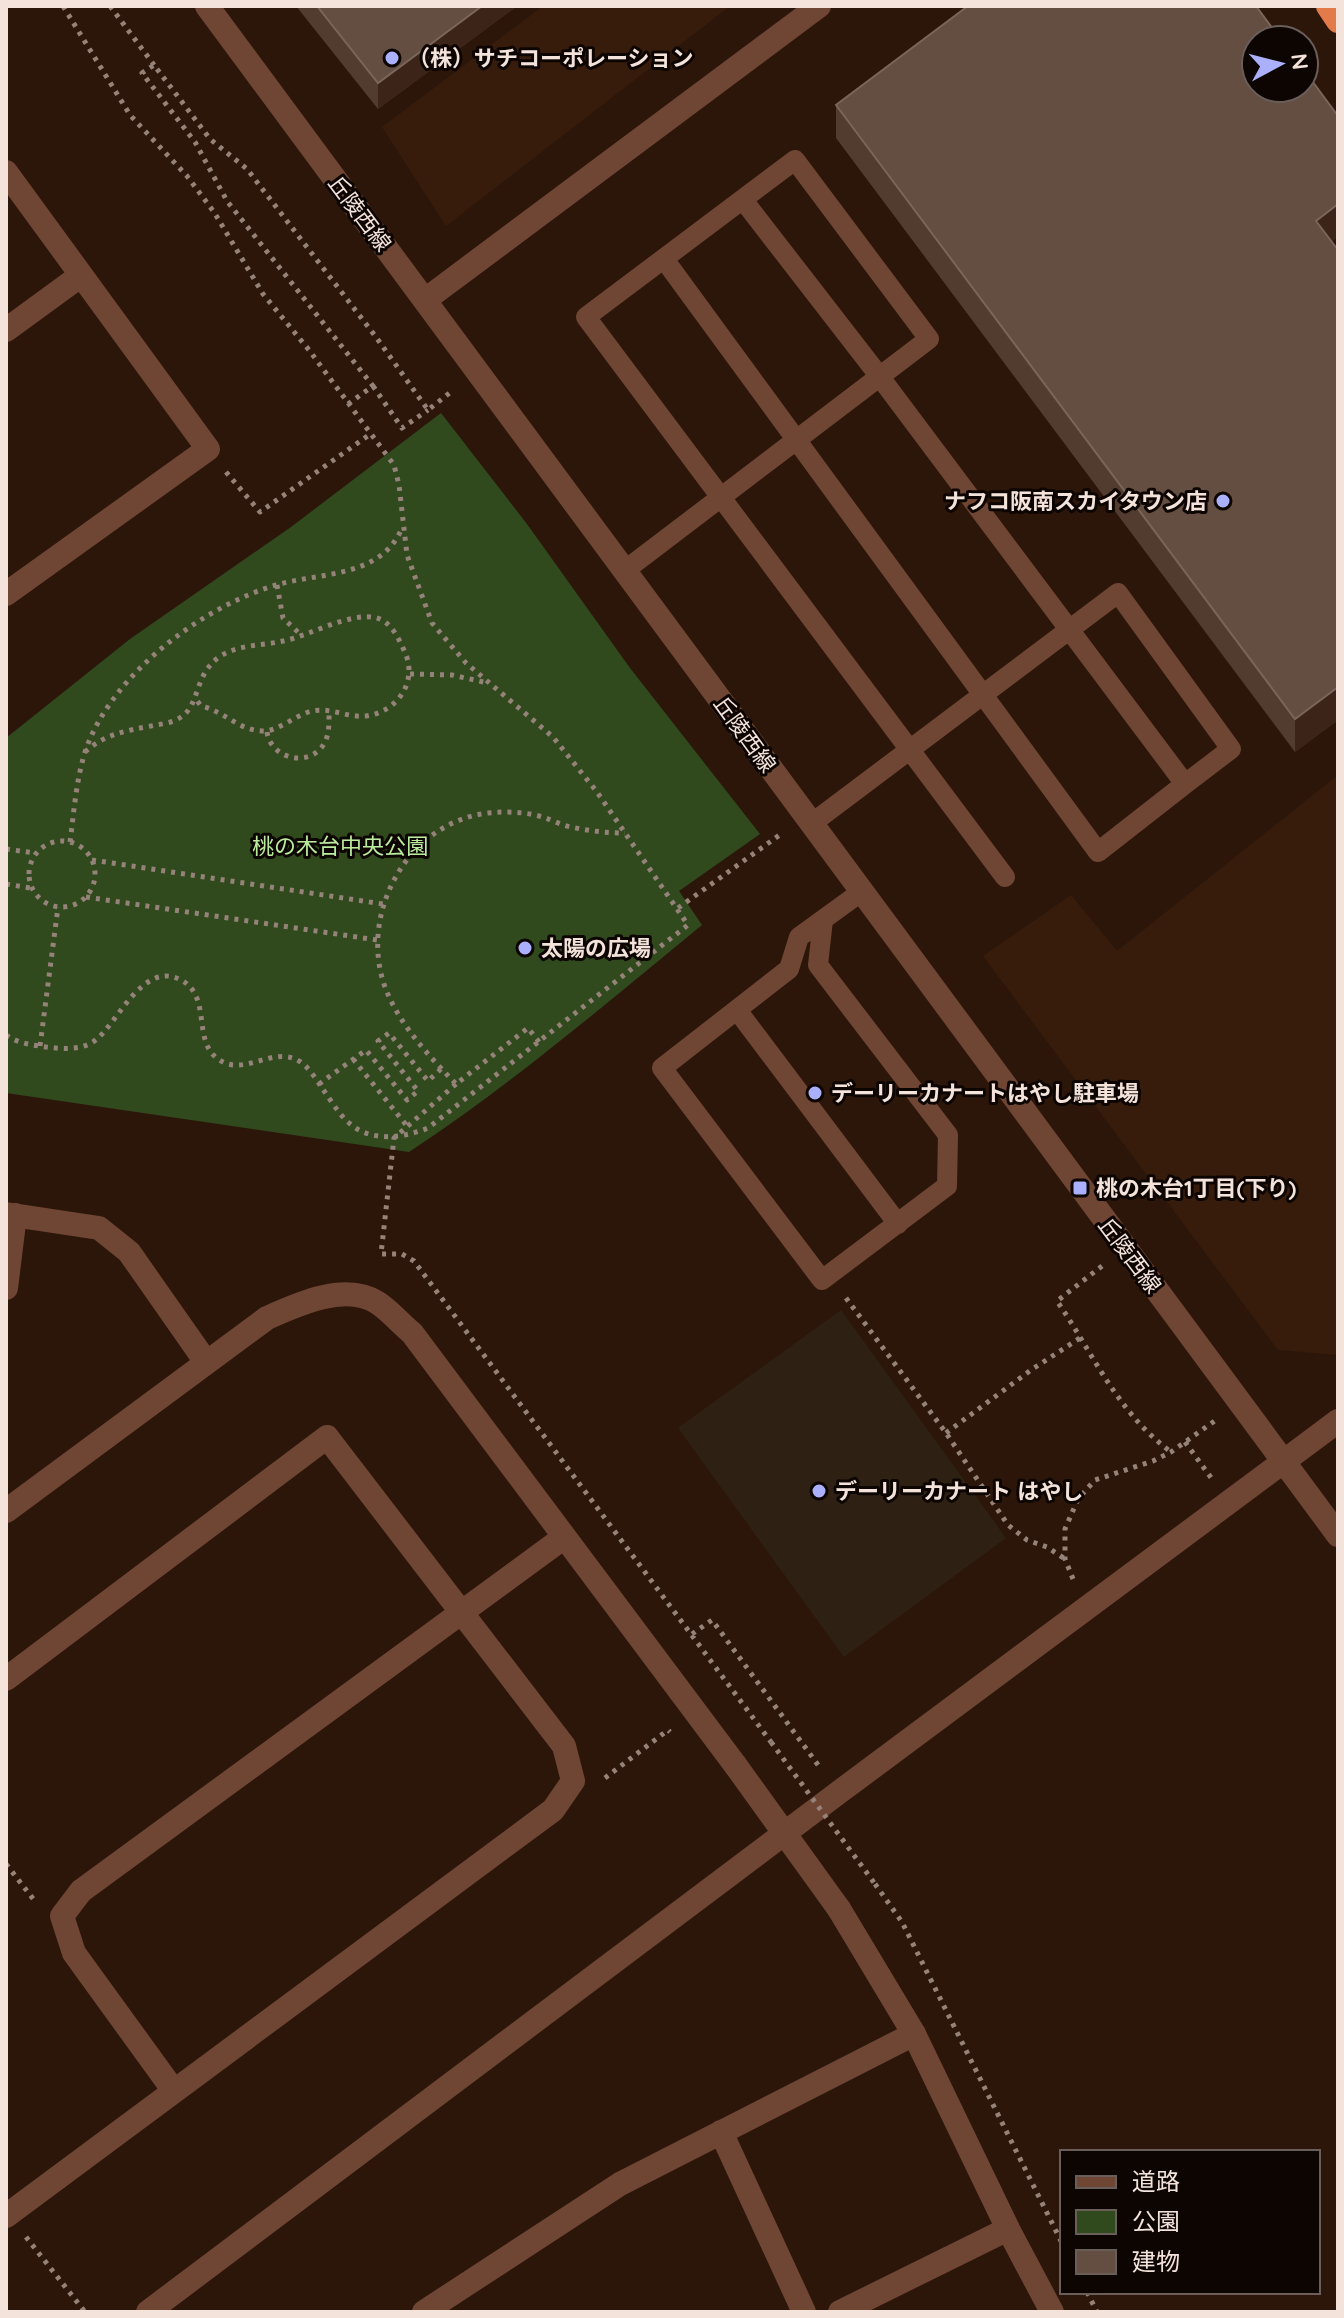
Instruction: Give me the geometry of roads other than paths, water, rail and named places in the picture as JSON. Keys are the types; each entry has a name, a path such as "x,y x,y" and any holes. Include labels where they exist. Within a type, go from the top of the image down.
{"highway":[{"path":"1328,6 1338,21"}],"street":[{"name":"丘陵西線","path":"207,6 1338,1535"},
{"path":"425,300 819,6"},
{"path":"6,172 208,449 6,594"},
{"path":"6,330 80,276"},
{"path":"6,1288 10,1214 99,1228 129,1252 206,1362"},
{"path":"6,1511 267,1318 303,1301 342,1294 376,1301 412,1333 736,1766 839,1909 914,2034 1008,2229 1052,2312"},
{"path":"148,2312 1338,1421"},
{"path":"6,1679 327,1437 564,1746 573,1781 553,1810 7,2214"},
{"path":"174,2091 74,1953 62,1916 81,1891 563,1538"},
{"path":"424,2312 620,2184 914,2034"},
{"path":"721,2132 804,2312"},
{"path":"840,2312 1008,2229"}],"lane":[{"path":"624,571 722,497 880,377 929,339 795,160 586,317 722,497 1005,877"},
{"path":"743,200 880,377 1185,784"},
{"path":"664,259 984,694 1098,852 1231,749 1118,593 984,694 910,750 808,820"},
{"path":"823,920 818,965 948,1135 947,1186 822,1280 662,1068 789,969 799,937 861,892"},
{"path":"737,1010 898,1224"}],"place":[{"name":"（株）サチコーポレーション","path":"392,58"},
{"name":"ナフコ阪南スカイタウン店","path":"1223,501"},
{"name":"太陽の広場","path":"525,948"},
{"name":"デーリーカナートはやし駐車場","path":"815,1093"},
{"name":"桃の木台1丁目(下り)","path":"1080,1188"},
{"name":"デーリーカナート はやし","path":"819,1491"}],"park label":[{"name":"桃の木台中央公園","path":"340,846"}]}
